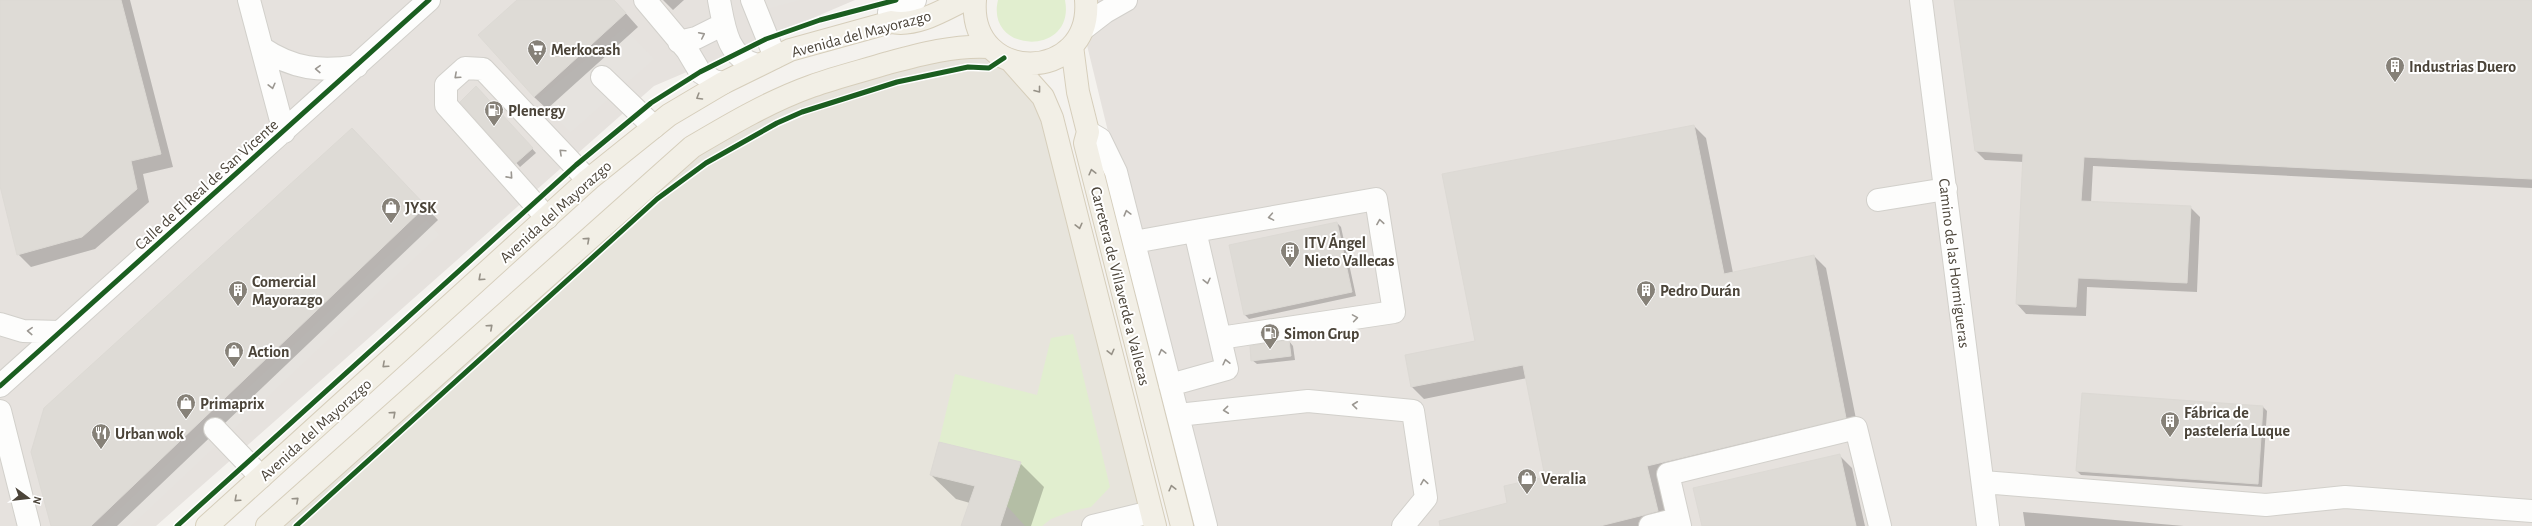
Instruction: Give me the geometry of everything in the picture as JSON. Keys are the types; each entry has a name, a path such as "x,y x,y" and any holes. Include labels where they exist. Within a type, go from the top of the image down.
{"main road":[{"name":"Avenida del Mayorazgo","path":"207,526 588,180 669,115 723,83 790,50 891,22 902,24 930,17 964,0"},
{"path":"976,0 974,13 979,31 989,47 1011,61 1027,64 1044,63 1060,56 1078,37"},
{"name":"Carretera de Villaverde a Vallecas","path":"1086,0 1087,12 1078,37 1078,92 1088,132 1085,143 1182,526"},
{"path":"267,526 692,147 741,118 789,96 834,78 945,49 968,45 989,47"},
{"name":"Carretera de Villaverde a Vallecas","path":"1011,61 1043,97 1052,118 1153,519"}],"street":[{"path":"249,0 284,132"},
{"name":"Calle de El Real de San Vicente","path":"0,386 429,0"},
{"path":"645,0 705,77 723,83"},
{"path":"719,0 724,24 735,53 741,59 766,61 752,0"},
{"path":"889,12 905,7 915,0"},
{"path":"1078,37 1105,12 1126,0"},
{"name":"Camino de las Hormigueras","path":"1921,0 1988,526"},
{"path":"679,42 696,38 724,24"},
{"path":"262,48 277,58 306,69 336,70 357,66"},
{"path":"547,218 446,105 446,85 465,68 484,69 588,180"},
{"path":"602,77 654,127"},
{"path":"1088,132 1100,139 1112,161 1206,526"},
{"path":"1878,200 1946,189"},
{"path":"1134,242 1376,199 1394,312 1220,338"},
{"path":"1170,385 1227,369 1194,231"},
{"path":"0,324 23,331 60,332"},
{"path":"1178,415 1308,401 1413,411 1426,498 1403,526"},
{"path":"0,410 7,460 30,526"},
{"path":"1650,526 1679,522 1668,474 1856,428 1880,526"},
{"path":"215,429 261,478"},
{"path":"1982,482 2266,506 2345,497 2532,511"},
{"path":"1093,526 1153,519"}],"shaded area":[{"path":"0,0 855,0 654,86 156,526 0,526"},
{"path":"745,0 800,0 748,14"},
{"path":"1076,0 2532,0 2532,526 1204,526"},
{"path":"624,28 654,59 571,132 538,99"},
{"path":"989,47 1043,97 1155,526 267,526 692,147 789,96"},
{"path":"426,220 439,235 131,526 102,526"}],"green space":[{"path":"998,0 1065,0 1065,19 1057,32 1045,39 1031,42 1016,39 1005,31 998,18"},
{"path":"1073,334 1110,487 1091,507 1072,511 1051,519 1042,526 1025,526 1006,505 1021,462 939,442 955,374 1037,395 1051,338"}],"building":[{"path":"0,0 121,0 161,154 131,161 137,189 82,237 17,255 0,186"},
{"name":"Merkocash","path":"517,0 614,0 626,13 534,97 478,35"},
{"path":"1954,0 2532,0 2532,179 2084,157 2081,201 2191,206 2187,283 2078,278 2076,307 2016,304 2023,154 1975,151"},
{"name":"Plenergy","path":"476,86 533,148 515,164 460,102"},
{"name":"Pedro Durán","path":"1694,125 1724,274 1814,255 1846,418 1647,466 1658,511 1644,515 1600,526 1440,526 1439,521 1507,503 1504,486 1545,477 1523,365 1411,387 1405,355 1475,341 1442,174"},
{"name":"Comercial Mayorazgo","path":"352,128 426,206 91,526 51,526 31,452 44,408"},
{"name":"ITV Ángel Nieto Vallecas","path":"1337,222 1352,292 1244,315 1229,245"},
{"name":"Simon Grup","path":"1289,340 1291,356 1251,361 1250,346"},
{"name":"Fábrica de pastelería Luque","path":"2082,393 2263,406 2258,484 2076,471"},
{"path":"939,442 1021,462 1000,526 961,526 975,486 930,475"},
{"path":"1840,454 1856,526 1702,526 1693,488"}],"cycle path":[{"path":"0,386 429,0"},
{"path":"177,526 576,165 651,103 700,72 766,39 820,20 896,0"},
{"path":"296,526 657,199 706,163 777,123 802,112 897,82 968,67 989,68 1004,58"}],"place":[{"name":"Merkocash","path":"537,66"},
{"name":"Industrias Duero","path":"2395,83"},
{"name":"Plenergy","path":"494,127"},
{"name":"JYSK","path":"391,224"},
{"name":"ITV Ángel Nieto Vallecas","path":"1290,268"},
{"name":"Comercial Mayorazgo","path":"238,307"},
{"name":"Pedro Durán","path":"1646,307"},
{"name":"Simon Grup","path":"1270,350"},
{"name":"Action","path":"234,368"},
{"name":"Primaprix","path":"186,420"},
{"name":"Fábrica de pastelería Luque","path":"2170,438"},
{"name":"Urban wok","path":"101,450"},
{"name":"Veralia","path":"1527,495"}]}
